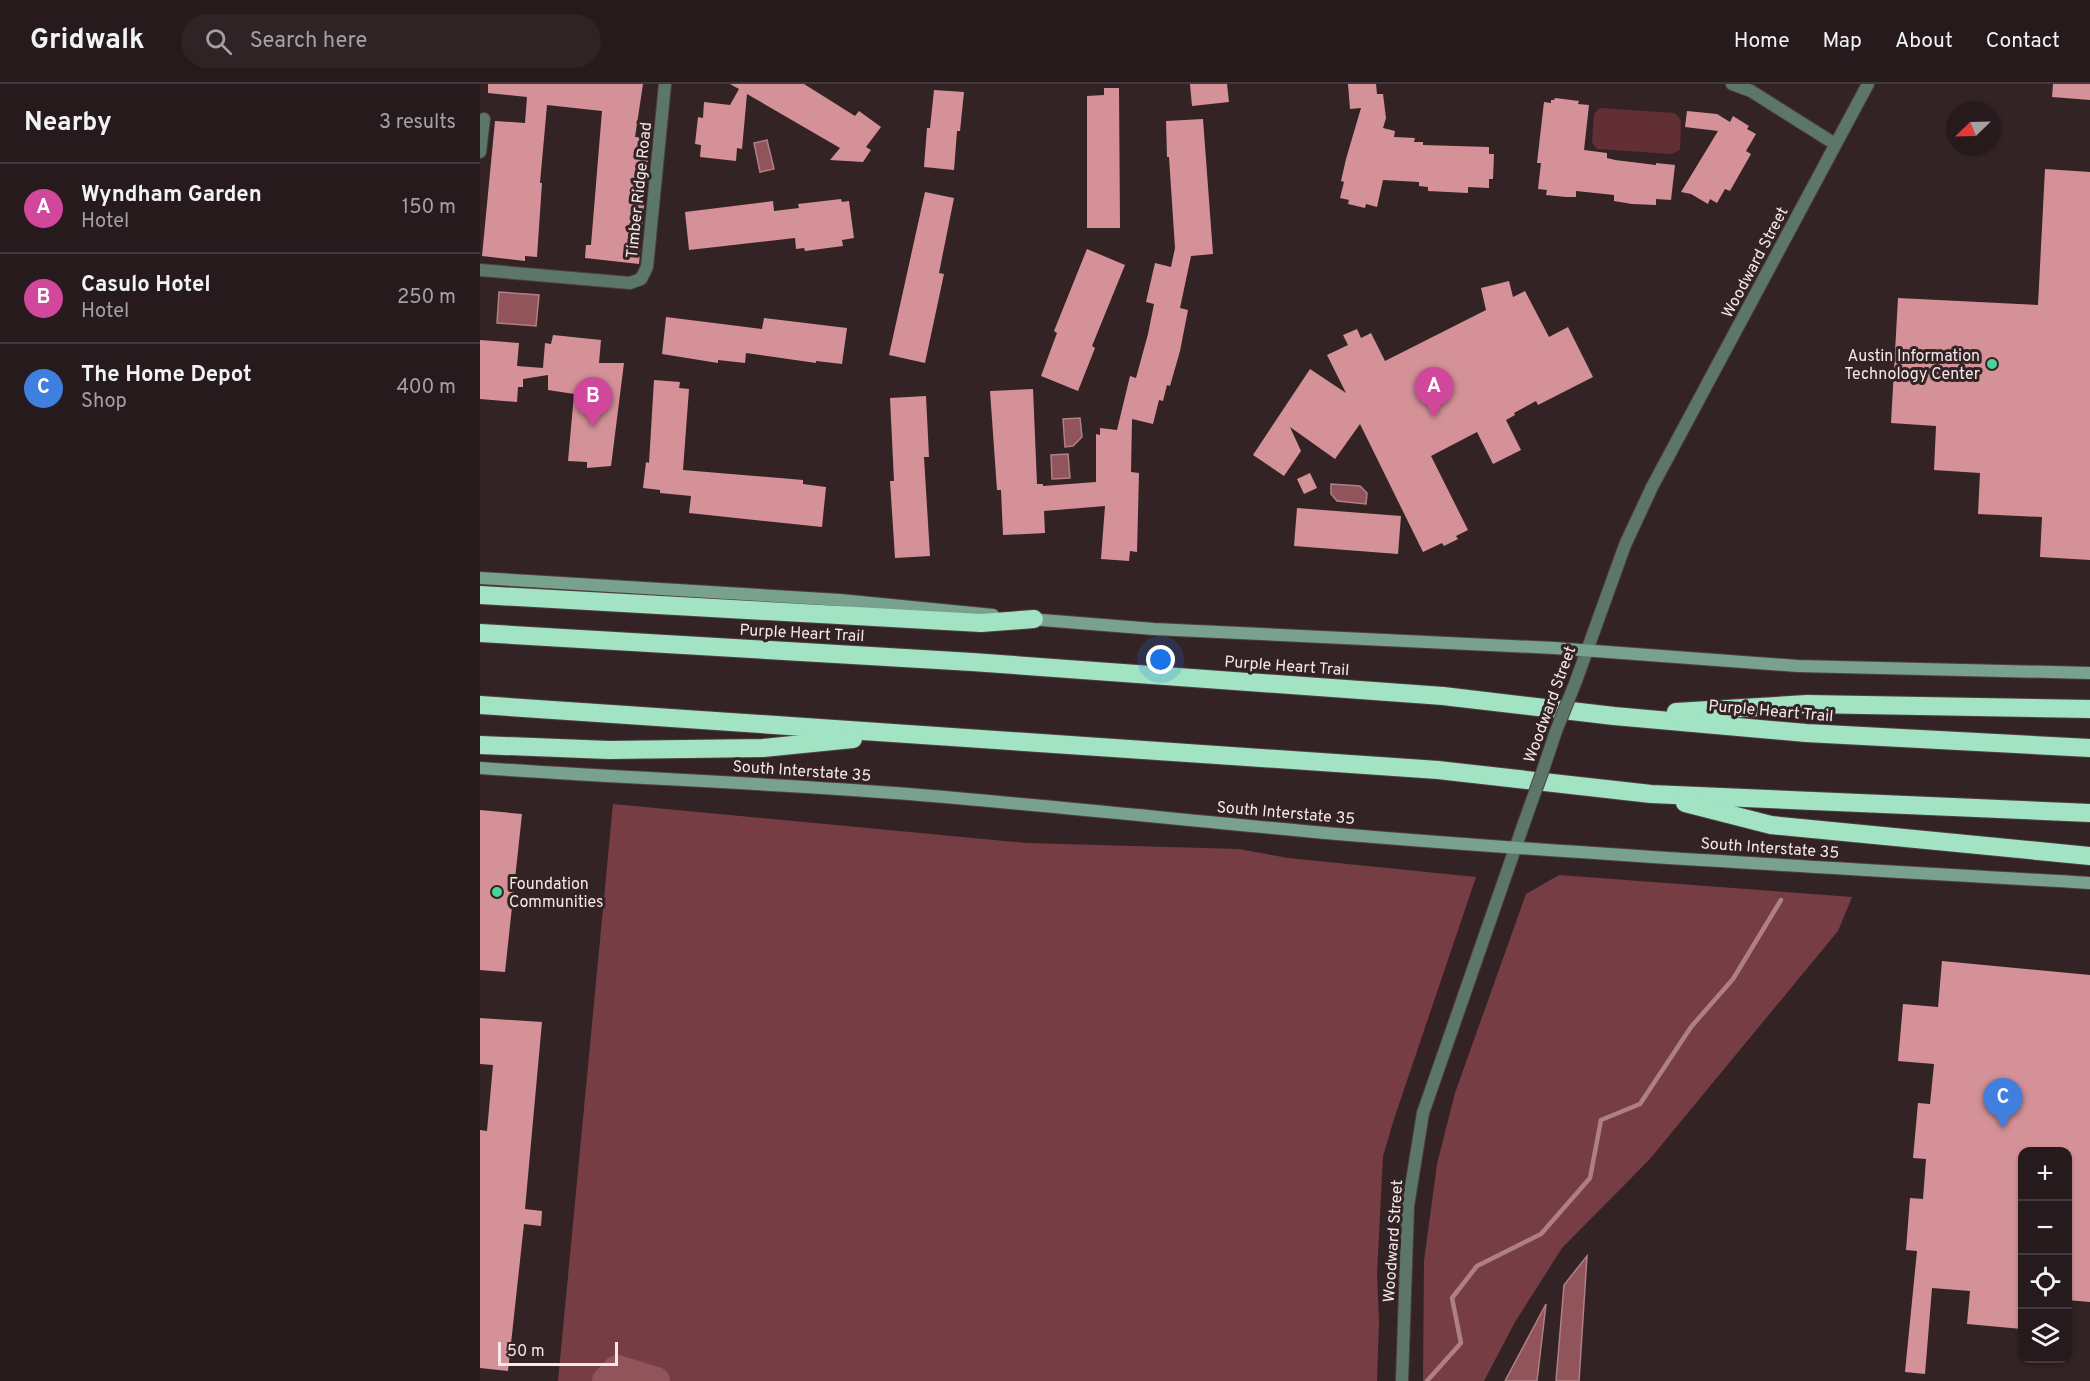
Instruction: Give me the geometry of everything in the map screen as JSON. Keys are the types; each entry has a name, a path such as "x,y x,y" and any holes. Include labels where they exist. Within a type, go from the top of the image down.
{"highway":[{"path":"480,596 981,623 1034,619"},
{"name":"Purple Heart Trail","path":"480,633 972,662 1443,696 1614,716 1806,733 2090,748"},
{"path":"1614,716 1807,704 2090,709"},
{"path":"480,705 1438,770 1651,794 2090,813"},
{"path":"480,745 609,750 763,748 901,734"},
{"path":"1651,794 1771,825 2090,856"}],"main road":[{"path":"480,578 829,599 1154,629 1586,650 1798,666 2090,673"},
{"name":"South Interstate 35","path":"480,768 585,776 723,781 911,795 1340,834 1517,847 2090,883"}],"street":[{"name":"Timber Ridge Road","path":"480,270 630,283 641,279 647,267 665,84"},
{"path":"1732,84 1751,91 1835,144"},
{"name":"Woodward Street","path":"1402,1381 1408,1206 1423,1113 1586,650 1625,545 1652,487 1868,84"},
{"path":"480,152 484,119"}],"shaded area":[{"path":"1600,108 1675,113 1681,120 1680,150 1671,154 1597,149 1592,143 1594,114"},
{"path":"767,140 774,169 760,172 754,143"},
{"path":"499,292 539,295 536,326 497,323"},
{"path":"1080,418 1082,437 1073,446 1065,447 1063,419"},
{"path":"1068,454 1070,478 1052,479 1051,455"},
{"path":"1331,484 1360,486 1367,493 1366,504 1337,501 1331,494"},
{"path":"613,804 1027,843 1239,849 1288,858 1476,877 1383,1156 1377,1274 1379,1320 1377,1381 558,1381"},
{"path":"1559,875 1852,897 1838,931 1649,1160 1562,1248 1515,1322 1484,1381 1423,1381 1424,1261 1437,1164 1455,1093 1526,894"},
{"path":"1587,1256 1579,1381 1556,1381 1564,1285"},
{"path":"1546,1304 1537,1381 1505,1381"}],"building":[{"path":"488,84 643,84 635,137 650,138 639,264 585,258 586,245 591,245 602,111 547,105 540,183 542,183 537,257 525,256 525,261 482,256 495,121 525,123 527,97 488,93"},
{"path":"730,84 804,84 855,116 859,111 881,127 866,147 871,150 863,162 830,160 840,148 747,94 742,149 737,148 736,161 700,157 701,145 695,144 698,117 703,118 704,102 730,105 739,89"},
{"path":"1190,84 1227,84 1229,102 1192,106"},
{"path":"1348,84 1376,84 1377,94 1383,94 1386,118 1383,128 1395,131 1394,137 1415,138 1414,142 1423,142 1423,145 1489,147 1489,154 1494,154 1493,179 1489,179 1489,188 1468,187 1468,193 1428,191 1428,187 1419,186 1419,182 1383,180 1377,207 1366,204 1365,208 1348,204 1349,200 1340,198 1344,182 1341,181 1361,108 1350,109"},
{"path":"2053,84 2090,84 2090,100 2052,97"},
{"path":"1104,88 1119,88 1120,228 1087,228 1087,96 1104,95"},
{"path":"934,90 964,92 960,131 957,131 954,170 924,167 927,128 930,128"},
{"path":"1555,98 1579,101 1578,104 1589,105 1584,150 1607,153 1607,158 1615,160 1675,165 1671,200 1656,199 1656,205 1632,204 1614,201 1614,195 1576,191 1576,197 1566,197 1546,195 1547,190 1538,189 1541,163 1537,163 1544,102 1551,103 1551,100"},
{"path":"1687,111 1717,114 1730,122 1733,116 1749,126 1747,129 1756,134 1746,151 1751,154 1730,191 1725,189 1717,203 1710,199 1708,204 1691,194 1681,192 1718,131 1685,127"},
{"path":"1203,119 1213,254 1191,256 1180,308 1188,310 1180,351 1170,386 1167,385 1163,401 1159,400 1153,424 1132,419 1131,472 1139,473 1137,552 1130,551 1129,561 1101,559 1105,506 1044,511 1045,533 1003,535 1001,490 997,490 990,391 1033,389 1037,484 1043,484 1043,486 1096,482 1096,434 1100,435 1100,428 1117,430 1130,376 1136,378 1148,334 1154,304 1146,302 1155,263 1171,267 1175,248 1166,121"},
{"name":"Austin Information Technology Center","path":"2045,169 2090,172 2090,560 2040,557 2042,517 1978,514 1980,473 1934,470 1936,426 1891,423 1898,298 2038,305"},
{"path":"925,192 954,198 939,273 944,274 925,363 889,355"},
{"path":"841,199 842,202 849,201 854,238 842,240 843,246 805,251 804,248 796,249 795,238 689,250 685,212 773,201 774,211 799,208 798,204"},
{"path":"1087,249 1125,265 1092,346 1095,348 1078,391 1041,376 1057,333 1054,331"},
{"path":"1509,281 1513,297 1525,291 1549,337 1568,327 1593,377 1538,405 1536,401 1514,413 1515,415 1506,420 1521,450 1493,464 1477,432 1431,456 1468,530 1456,536 1458,539 1444,546 1442,543 1423,552 1360,424 1335,459 1290,427 1301,451 1284,476 1253,455 1310,369 1346,393 1327,355 1348,345 1343,335 1357,329 1361,338 1371,333 1385,361 1486,310 1481,288"},
{"path":"666,317 762,329 764,318 847,328 842,364 816,361 816,363 746,353 745,363 718,360 718,363 662,354"},
{"path":"553,335 601,340 599,363 624,363 611,466 587,468 587,462 568,461 574,394 548,390 548,375 523,379 523,387 518,387 517,402 480,399 480,340 519,343 517,366 543,368 545,343 551,344"},
{"path":"654,380 680,382 679,388 689,389 683,470 803,480 803,484 826,487 822,527 689,513 691,496 660,493 660,490 643,488 646,462 649,463"},
{"path":"926,396 929,457 924,457 930,556 895,558 890,481 894,481 890,398"},
{"path":"1310,473 1317,488 1304,494 1297,479"},
{"path":"1297,508 1401,516 1398,554 1294,546"},
{"name":"Foundation Communities","path":"480,810 522,814 505,972 480,970"},
{"path":"1942,961 2090,975 2090,1302 2072,1300 2072,1147 2018,1147 2018,1329 1967,1324 1970,1291 1932,1288 1925,1374 1905,1372 1917,1251 1906,1250 1910,1198 1923,1199 1926,1159 1913,1158 1918,1103 1930,1104 1934,1064 1898,1061 1903,1004 1938,1007"},
{"path":"480,1018 542,1022 525,1209 542,1211 541,1226 524,1224 508,1371 480,1368 480,1130 487,1131 493,1065 480,1064"}],"waterway":[{"path":"1427,1381 1461,1343 1452,1298 1477,1266 1541,1234 1590,1178 1601,1120 1640,1104 1691,1027 1733,979 1781,900"},
{"path":"606,1381 617,1369 656,1381"}],"place":[{"name":"Austin Information Technology Center","path":"1992,364"},
{"name":"Wyndham Garden","path":"1434,417"},
{"name":"Casulo Hotel","path":"593,427"},
{"name":"Foundation Communities","path":"497,892"},
{"name":"The Home Depot","path":"2003,1128"}]}
